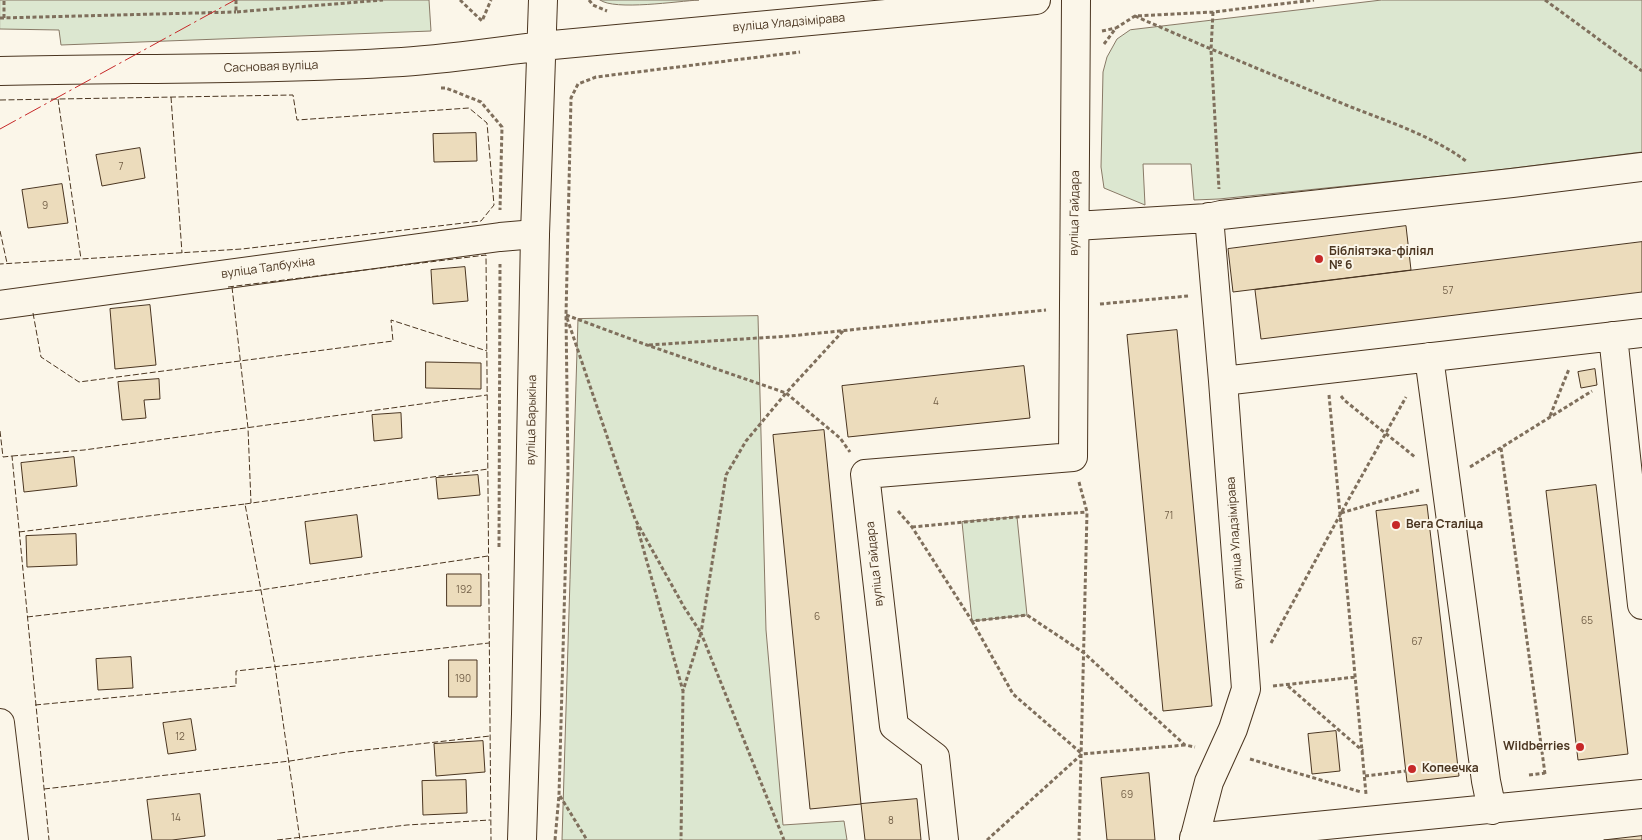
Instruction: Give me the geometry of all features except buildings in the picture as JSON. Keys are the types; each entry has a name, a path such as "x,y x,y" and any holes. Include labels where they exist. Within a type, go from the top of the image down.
{"main road":[{"name":"вуліца Барыкіна","path":"522,840 535,234 543,0"},
{"name":"вуліца Уладзімірава","path":"542,46 992,2 1036,0"},
{"name":"вуліца Гайдара","path":"1073,457 1076,0"},
{"name":"Сасновая вуліца","path":"0,72 258,68 403,62 542,46"},
{"path":"1075,226 1214,208 1642,167"},
{"name":"вуліца Уладзімірава","path":"1194,839 1209,782 1233,729 1246,689 1216,295 1214,208"},
{"name":"вуліца Талбухіна","path":"0,305 500,237 535,234"},
{"path":"1223,381 1642,333"},
{"path":"1613,336 1642,605"},
{"path":"1429,357 1486,781 1492,810"},
{"path":"865,474 1073,457"},
{"name":"вуліца Гайдара","path":"865,474 894,726 935,757 944,840"},
{"path":"0,722 14,840"},
{"path":"1194,839 1642,794"}],"path":[{"path":"4,0 2,18 236,12 383,0"},
{"path":"236,0 236,12"},
{"path":"460,0 482,21 491,0"},
{"path":"593,0 593,5"},
{"path":"1116,28 1135,16 1213,12 1314,0"},
{"path":"1545,0 1642,71"},
{"path":"1213,12 1211,50 1214,208"},
{"path":"1135,16 1211,50 1416,134 1454,152 1468,162"},
{"path":"555,840 559,795 568,471 566,315 571,98 578,84 596,77"},
{"path":"481,102 502,127 499,553"},
{"path":"647,346 790,336 1074,307 1216,295"},
{"path":"566,315 647,346 786,393 840,438 865,474"},
{"path":"566,315 635,519 683,691 681,840"},
{"path":"683,691 701,633 726,474 746,441 786,393 843,331"},
{"path":"1550,417 1580,340"},
{"path":"1270,645 1340,513 1429,357"},
{"path":"1340,513 1446,482 1618,375"},
{"path":"1344,400 1446,482"},
{"path":"1331,416 1368,822"},
{"path":"1501,448 1549,804"},
{"path":"1073,457 1087,512 1079,840"},
{"path":"894,507 912,527 972,620 1013,694 1082,754"},
{"path":"912,527 1017,516 1087,512"},
{"path":"635,519 684,608 701,633 784,840"},
{"path":"972,620 1027,615 1084,653 1185,745"},
{"path":"1246,689 1356,678"},
{"path":"1288,685 1363,751"},
{"path":"987,840 1082,754 1185,745 1223,751 1366,794"},
{"path":"1365,776 1406,771"},
{"path":"1486,781 1545,773"},
{"path":"559,795 588,840"}],"green space":[{"path":"0,0 429,0 431,31 61,45 59,30 0,29"},
{"path":"600,0 699,0 619,5"},
{"path":"1382,0 1642,0 1642,152 1482,172 1194,200 1191,164 1143,164 1145,205 1104,188 1101,167 1103,72 1107,57 1117,39 1130,30"},
{"path":"758,316 766,630 783,825 844,821 847,840 562,840 578,319"},
{"path":"1017,517 1027,615 972,621 962,522"}],"fence":[{"path":"0,100 293,95 297,120 469,108 487,123 494,205 481,221 242,249 0,264"},
{"path":"171,97 182,253"},
{"path":"58,99 81,259"},
{"path":"0,231 7,263"},
{"path":"228,287 486,255 491,840"},
{"path":"232,287 248,428 251,503"},
{"path":"33,313 41,357 79,382 393,341 391,320 487,351"},
{"path":"12,456 84,450 487,395"},
{"path":"0,431 3,457 12,456 49,840"},
{"path":"245,504 488,469"},
{"path":"19,532 245,504 275,666 300,840"},
{"path":"27,617 260,590 488,556"},
{"path":"35,705 236,686 236,671 489,643"},
{"path":"44,789 490,736"},
{"path":"277,840 407,825 490,820"}],"power":[{"path":"0,129 235,0"}],"place":[{"name":"Бібліятэка-філіял № 6","path":"1319,259"},
{"name":"Вега Сталіца","path":"1396,525"},
{"name":"Wildberries","path":"1580,747"},
{"name":"Копеечка","path":"1412,769"}]}
